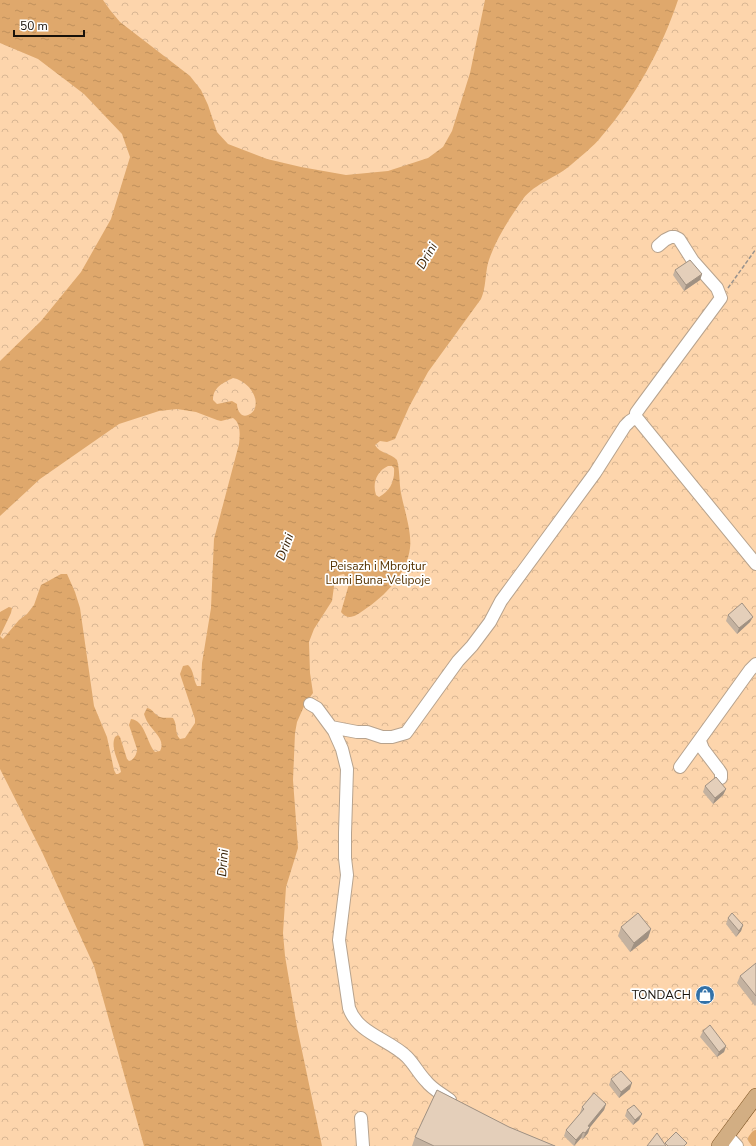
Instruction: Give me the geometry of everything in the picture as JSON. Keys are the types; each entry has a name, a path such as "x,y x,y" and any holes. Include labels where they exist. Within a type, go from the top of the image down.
{"main road":[{"path":"727,1143 756,1096"}],"lane":[{"path":"332,727 357,732 367,732 382,737 392,737 406,733 458,661 472,646 490,622 501,602 595,473 625,426 636,417 636,413 641,406 721,298 717,288 694,261 679,239 670,237 658,246"},
{"path":"636,417 756,564"},
{"path":"680,767 750,670 756,664"},
{"path":"310,704 317,708 332,727 339,738 346,760 345,858 347,875 339,940 349,1008 360,1026 406,1057 429,1085 458,1105"},
{"path":"700,741 703,749 721,773 721,778"},
{"path":"361,1118 362,1146"}],"path":[{"path":"721,298 756,248"}],"green space":[{"name":"Peisazh i Mbrojtur Lumi Buna-Velipoje","path":"0,0 756,0 756,1146 0,1146"}],"water":[{"name":"Drini","path":"0,0 103,0 120,22 190,76 201,90 208,105 217,132 228,144 267,159 346,175 388,171 428,158 443,147 452,131 470,73 485,0 678,0 656,54 636,89 613,122 598,141 566,169 540,184 523,199 494,246 488,263 484,290 481,299 428,372 409,407 395,439 387,442 380,441 375,445 380,450 395,458 398,464 401,493 409,528 410,542 408,558 400,575 394,584 380,598 358,614 349,617 341,612 349,584 344,574 339,575 335,579 332,601 314,629 309,642 310,673 313,693 305,704 297,722 295,733 293,780 298,848 286,887 283,933 285,956 297,1027 322,1146 144,1146 94,966 42,852 0,769 0,636 3,639 19,620 27,614 34,605 41,585 61,574 67,574 80,608 94,706 107,737 116,774 121,772 114,750 115,737 118,735 120,737 129,761 134,758 136,753 137,749 129,725 131,719 140,723 155,752 160,751 160,739 146,720 144,714 147,708 151,709 160,717 173,718 178,737 180,739 185,738 195,723 195,719 180,674 183,666 188,665 197,686 201,686 202,663 211,608 214,539 239,444 240,433 239,426 233,418 221,421 196,412 177,409 159,411 119,424 40,479 0,516 0,361 41,321 81,272 111,219 130,157 122,134 84,94 38,59 0,43","holes":["233,378 238,379 250,388 255,398 255,408 246,416 239,412 237,404 232,401 217,404 213,400 213,396 217,389 222,384","388,466 392,466 394,468 393,481 389,489 379,497 376,495 375,491 376,478 378,474"]},
{"path":"9,607 12,608 0,636 0,612"}],"building":[{"path":"690,260 702,274 686,285 675,270"},
{"path":"742,603 753,617 739,628 728,615"},
{"path":"716,777 726,789 715,798 705,786"},
{"path":"638,913 651,929 634,943 621,927"},
{"path":"732,913 743,925 739,931 728,918"},
{"path":"756,963 756,996 740,976"},
{"path":"710,1025 726,1046 719,1052 703,1031"},
{"path":"621,1071 632,1083 621,1092 611,1079"},
{"path":"437,1090 509,1127 555,1146 434,1146 415,1137"},
{"path":"594,1093 606,1104 588,1126 590,1127 585,1133 583,1132 576,1140 566,1130 584,1109 582,1107"},
{"path":"634,1105 642,1114 635,1120 627,1110"},
{"path":"676,1132 687,1143 684,1146 668,1146 665,1143"},
{"path":"657,1133 666,1146 647,1146"}],"waterway":[{"path":"756,1135 753,1139 756,1143"}],"place":[{"name":"TONDACH","path":"705,995"}]}
